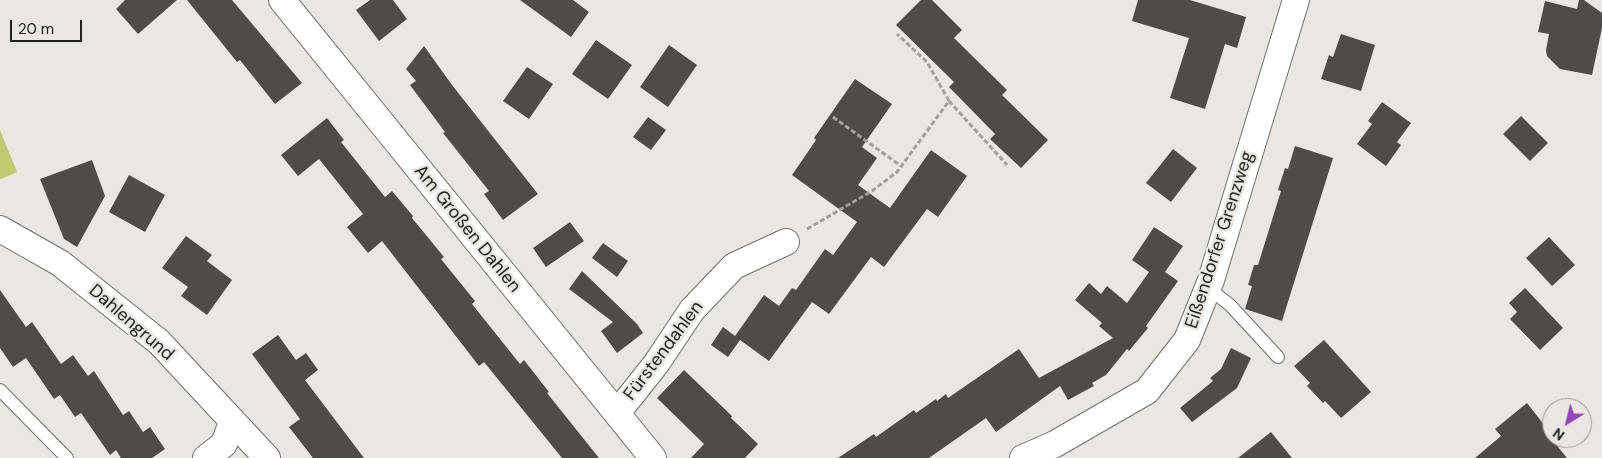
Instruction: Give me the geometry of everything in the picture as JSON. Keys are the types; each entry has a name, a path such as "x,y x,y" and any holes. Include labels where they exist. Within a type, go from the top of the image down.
{"street":[{"name":"Am Großen Dahlen","path":"282,0 652,458"},
{"name":"Eißendorfer Grenzweg","path":"1023,458 1055,444 1147,391 1187,340 1208,288 1296,0"},
{"name":"Dahlengrund","path":"0,229 60,263 159,342 267,458"},
{"name":"Fürstendahlen","path":"617,413 656,364 692,310 734,266 786,242"},
{"path":"206,458 224,444 232,422"}],"lane":[{"path":"1208,288 1230,305 1278,357"},
{"path":"0,390 67,458"}],"path":[{"path":"898,34 927,62 949,101 1007,165"},
{"path":"786,242 872,191 897,172 949,101"},
{"path":"833,117 901,166"}],"shaded area":[{"path":"0,130 17,172 1,179 0,178"}],"building":[{"path":"125,0 177,0 138,34 116,9"},
{"path":"187,0 232,0 302,83 275,104 240,60 237,62"},
{"path":"370,0 393,0 407,19 379,41 356,10"},
{"path":"520,0 573,0 589,12 571,37"},
{"path":"921,0 932,0 962,30 954,38 1007,90 1002,95 1048,140 1021,168 990,139 995,134 949,87 954,82 896,25"},
{"path":"1138,0 1190,0 1246,17 1237,48 1225,44 1205,109 1170,98 1189,38 1132,21"},
{"path":"1579,0 1584,0 1602,13 1602,28 1592,75 1560,69 1547,56 1546,50 1549,34 1538,32 1545,1 1577,9"},
{"path":"1341,34 1375,45 1361,91 1321,79 1329,55 1333,57"},
{"path":"596,40 632,65 608,99 572,74"},
{"path":"669,45 697,65 668,107 640,87"},
{"path":"424,46 452,85 538,194 503,220 484,194 489,191 443,133 445,132 410,85 416,81 406,69"},
{"path":"527,67 553,84 529,119 503,101"},
{"path":"855,79 892,104 862,147 877,158 858,185 890,208 931,150 967,176 938,217 927,209 884,267 871,257 829,314 812,302 769,361 740,340 728,357 711,345 723,327 735,336 764,295 779,306 792,288 796,290 825,249 833,255 857,222 792,175 816,140 814,138"},
{"path":"1382,102 1411,123 1397,142 1401,145 1386,166 1357,144 1372,124 1368,121"},
{"path":"1521,116 1548,143 1530,161 1503,134"},
{"path":"648,117 666,130 651,150 633,137"},
{"path":"327,118 344,140 341,142 385,197 392,191 413,216 412,218 444,257 441,259 475,301 472,304 520,364 524,360 549,392 547,393 599,458 562,458 484,362 479,366 382,241 368,253 347,227 363,214 319,159 298,176 281,155"},
{"path":"1295,146 1333,158 1282,321 1245,309 1252,286 1248,285 1254,265 1258,265 1281,191 1278,190 1285,168 1288,169"},
{"path":"1173,149 1197,168 1171,202 1146,183"},
{"path":"92,160 105,196 77,247 64,239 40,179"},
{"path":"129,175 165,195 145,232 109,212"},
{"path":"570,222 584,241 546,267 533,248"},
{"path":"1154,227 1183,246 1165,272 1178,281 1146,326 1148,328 1129,351 1127,349 1106,375 1092,383 1094,386 1068,400 1060,386 996,432 986,418 929,458 838,458 874,434 876,437 914,410 916,413 946,394 948,398 1019,349 1039,378 1113,338 1099,326 1102,323 1075,300 1089,283 1101,294 1107,286 1127,303 1149,272 1132,260"},
{"path":"186,236 212,255 207,261 232,280 207,315 181,296 188,287 162,268"},
{"path":"1549,237 1575,265 1552,286 1526,258"},
{"path":"603,243 628,261 617,277 592,258"},
{"path":"582,271 637,324 643,333 617,353 601,331 613,322 569,289"},
{"path":"1525,288 1563,328 1540,350 1510,319 1517,312 1509,303"},
{"path":"0,290 26,327 32,322 61,364 73,355 88,376 94,371 123,415 129,411 143,432 150,427 165,449 152,458 121,458 116,450 110,455 81,413 75,417 60,395 54,399 26,358 13,367 0,348"},
{"path":"278,335 296,360 306,353 318,370 305,380 364,458 313,458 289,427 300,419 252,354"},
{"path":"1324,340 1371,392 1341,418 1307,386 1310,383 1294,366"},
{"path":"1231,348 1251,358 1237,388 1192,422 1180,408 1213,381 1210,378 1221,369"},
{"path":"684,370 758,444 745,458 691,458 704,444 657,398"},
{"path":"1527,403 1542,422 1542,448 1559,448 1567,458 1475,458 1501,436 1495,429"},
{"path":"1271,432 1292,458 1238,458"}]}
